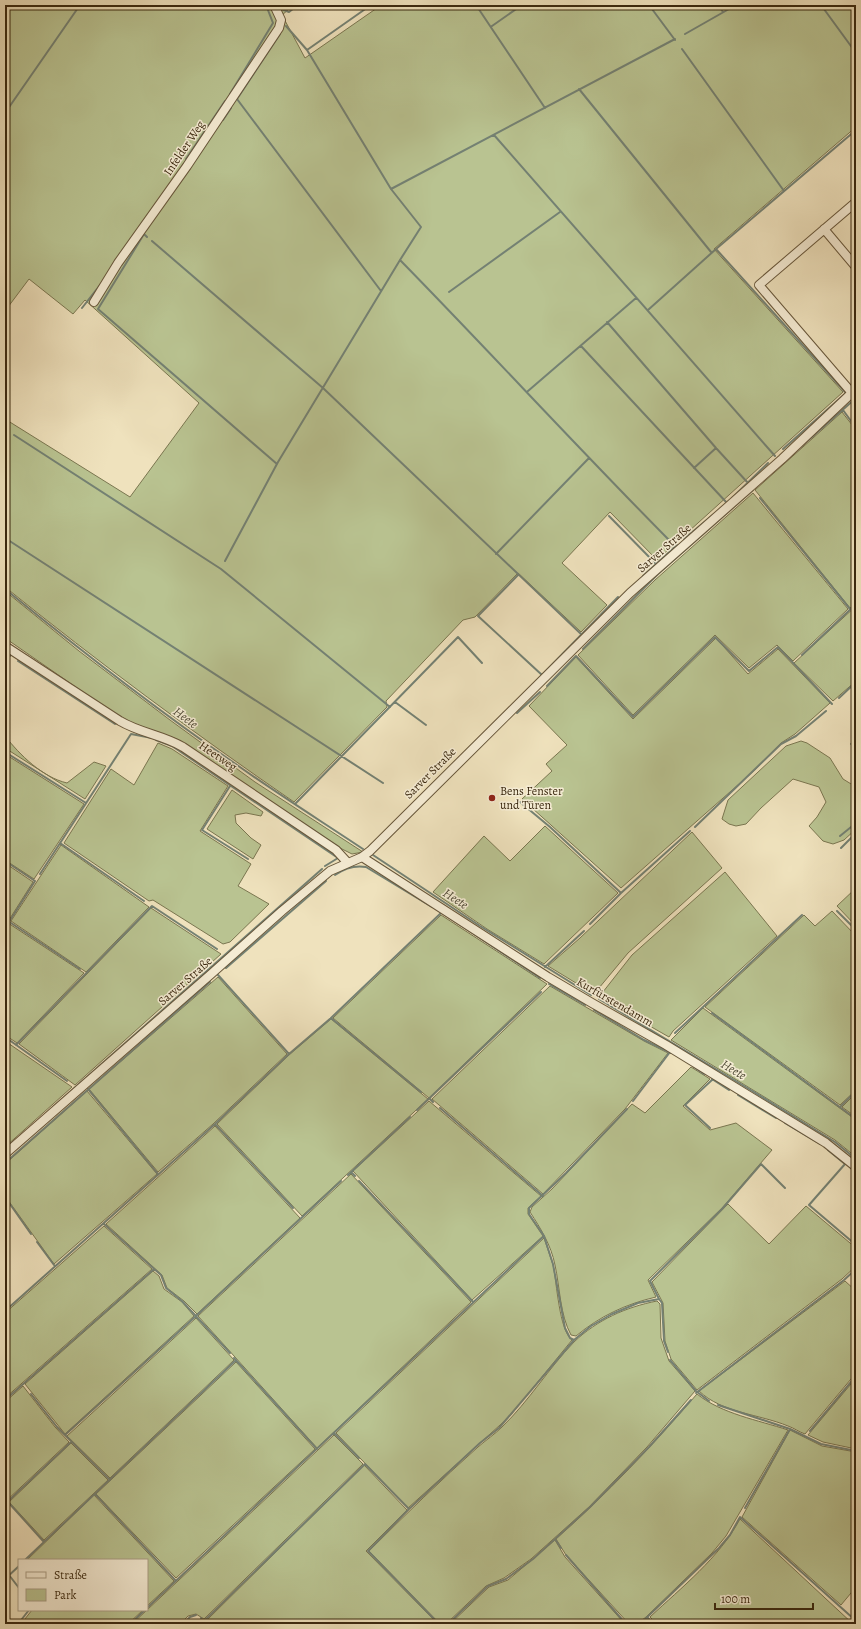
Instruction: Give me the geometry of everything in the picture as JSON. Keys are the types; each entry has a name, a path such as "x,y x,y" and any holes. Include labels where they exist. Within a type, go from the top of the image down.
{"street":[{"name":"Infelder Weg","path":"94,302 118,263 187,166 279,28 281,20 274,5"},
{"path":"854,391 759,285 856,202"},
{"path":"824,229 856,267"},
{"name":"Sarver Straße","path":"5,1154 282,911 330,872 370,851 630,593 782,459 854,391"},
{"name":"Heetweg","path":"5,646 129,727 171,740 183,747 336,850 347,862"},
{"name":"Kurfürstendamm","path":"362,856 548,977 666,1045 826,1143 856,1167"}],"green space":[{"path":"5,5 294,5 282,15 305,58 377,8 375,5 856,5 856,127 714,249 843,392 657,560 610,512 562,563 607,605 581,632 518,573 475,617 463,620 386,701 387,707 294,802 147,697 75,643 5,587 5,419 130,497 199,403 85,300 73,314 29,279 5,311"},
{"path":"842,412 856,430 856,603 850,608 755,490"},
{"path":"753,493 848,609 793,661 777,645 749,668 715,635 633,715 578,655 655,580"},
{"path":"5,591 79,651 255,782 363,852 352,854 342,849 177,739 132,723 106,708 5,638"},
{"path":"856,606 856,681 833,701 794,663"},
{"path":"716,638 748,674 778,649 830,703 795,734 781,743 756,769 621,888 522,799 552,771 546,764 567,745 529,706 576,657 633,719"},
{"path":"5,736 18,751 37,768 5,748"},
{"path":"801,741 807,743 830,758 843,779 856,787 856,829 844,840 833,844 823,841 809,826 817,817 826,802 819,787 793,779 746,824 736,826 729,824 722,819 728,800 786,746"},
{"path":"158,743 172,749 228,786 200,831 251,864 238,886 269,904 230,942 223,944 153,900 149,901 64,843 111,769 134,785"},
{"path":"5,754 84,804 34,879 5,860"},
{"path":"94,762 106,766 85,799 48,776 67,783"},
{"path":"232,790 263,812 261,816 246,813 235,815 236,823 251,838 261,845 253,859 207,829"},
{"path":"545,826 618,893 544,964 487,929 433,892 484,836 510,861"},
{"path":"692,832 722,868 628,953 594,994 548,966 580,938"},
{"path":"61,845 149,907 86,972 11,921"},
{"path":"5,863 33,882 9,920 5,917"},
{"path":"725,872 777,936 673,1031 669,1037 599,997 632,955"},
{"path":"856,888 856,926 837,906"},
{"path":"151,908 221,954 75,1085 19,1044"},
{"path":"832,911 856,936 856,1090 840,1105 705,1007 804,915 815,926"},
{"path":"441,915 547,984 429,1098 333,1018"},
{"path":"5,921 84,973 17,1043 5,1035"},
{"path":"218,977 287,1054 213,1124 158,1172 89,1089"},
{"path":"550,986 644,1041 668,1053 625,1109 543,1194 432,1099"},
{"path":"703,1008 856,1120 856,1157 835,1140 671,1040"},
{"path":"331,1019 428,1099 302,1216 217,1124 289,1055"},
{"path":"5,1041 72,1087 5,1147"},
{"path":"691,1067 710,1079 683,1106 710,1130 736,1123 772,1150 723,1207 648,1280 656,1297 624,1307 594,1322 576,1336 571,1335 562,1310 557,1274 551,1251 545,1237 530,1212 532,1207 552,1189 632,1104 645,1113"},
{"path":"87,1091 157,1174 54,1264 5,1196 5,1164"},
{"path":"856,1093 856,1117 842,1107"},
{"path":"429,1101 541,1196 528,1208 528,1214 543,1236 472,1300 353,1171"},
{"path":"215,1126 300,1218 197,1314 184,1301 167,1288 162,1275 106,1224"},
{"path":"351,1174 471,1302 317,1448 198,1316"},
{"path":"728,1204 769,1244 806,1206 856,1248 856,1266 842,1279 697,1390 671,1359 665,1341 663,1303 652,1282"},
{"path":"104,1226 152,1269 5,1398 5,1313"},
{"path":"544,1238 553,1265 561,1317 564,1327 572,1340 510,1416 408,1508 336,1433"},
{"path":"153,1271 159,1276 164,1289 182,1302 194,1316 65,1434 25,1384"},
{"path":"845,1281 856,1291 856,1373 805,1434 777,1422 730,1409 708,1398 699,1391"},
{"path":"657,1301 660,1304 661,1338 669,1361 695,1391 647,1447 589,1507 531,1559 504,1578 486,1586 446,1624 440,1624 369,1551 450,1472 512,1417 565,1352 583,1334 602,1321 623,1311"},
{"path":"196,1318 234,1360 110,1478 67,1436"},
{"path":"236,1362 315,1449 176,1578 96,1494"},
{"path":"856,1378 856,1449 823,1442 808,1435"},
{"path":"23,1386 55,1427 69,1442 5,1502 5,1402"},
{"path":"697,1394 729,1412 788,1430 726,1536 712,1553 646,1617 637,1624 629,1624 566,1555 556,1539 629,1469"},
{"path":"790,1430 822,1446 856,1452 856,1587 841,1605 742,1517"},
{"path":"334,1435 363,1464 204,1619 196,1614 188,1616 180,1624 132,1624 146,1611 148,1611 148,1609"},
{"path":"71,1443 108,1480 44,1540 9,1502"},
{"path":"364,1465 407,1510 366,1551 438,1624 209,1624 206,1621"},
{"path":"94,1495 174,1581 148,1605 148,1559 28,1559"},
{"path":"740,1519 853,1624 657,1624 650,1617 711,1559 722,1547"},
{"path":"555,1540 565,1557 625,1624 450,1624 489,1587 508,1580"},
{"path":"31,1611 142,1611 128,1624 21,1624"}],"waterway":[{"path":"5,113 80,5"},
{"path":"230,94 273,23 266,5"},
{"path":"279,5 281,9 289,12 298,5"},
{"path":"307,50 371,5"},
{"path":"476,5 545,108"},
{"path":"492,26 522,5"},
{"path":"649,5 675,40"},
{"path":"718,5 723,12"},
{"path":"685,34 736,5"},
{"path":"821,5 856,53"},
{"path":"225,561 278,462 421,227 391,189 307,50 286,26"},
{"path":"237,99 280,34"},
{"path":"391,189 675,39"},
{"path":"682,49 784,191"},
{"path":"579,89 711,252"},
{"path":"237,99 381,291"},
{"path":"186,159 225,101"},
{"path":"223,120 231,108"},
{"path":"716,249 856,130"},
{"path":"494,135 775,456"},
{"path":"449,292 560,212"},
{"path":"147,237 144,234 98,309 277,464"},
{"path":"152,241 323,388 581,634"},
{"path":"648,310 716,249 846,393 783,449"},
{"path":"400,260 600,470 668,539"},
{"path":"82,308 100,285"},
{"path":"528,391 636,298"},
{"path":"607,322 748,483"},
{"path":"581,346 727,503"},
{"path":"787,459 856,398"},
{"path":"843,410 856,428"},
{"path":"14,435 221,569 390,707"},
{"path":"694,468 716,448"},
{"path":"496,554 589,458"},
{"path":"732,498 768,463"},
{"path":"583,649 658,574 753,490"},
{"path":"760,498 850,609"},
{"path":"684,539 714,514"},
{"path":"609,516 656,564"},
{"path":"5,538 383,783"},
{"path":"643,576 677,545"},
{"path":"518,575 478,616 542,675 618,597"},
{"name":"Heete","path":"5,589 90,657 178,723 268,786 363,849"},
{"path":"802,655 856,604"},
{"path":"295,804 458,637 482,663"},
{"path":"547,686 576,656 633,717 715,637 749,671 778,647 832,704"},
{"path":"5,652 10,656"},
{"path":"18,661 115,724"},
{"path":"839,698 856,682"},
{"path":"517,713 540,692"},
{"path":"395,702 426,725"},
{"path":"695,827 781,744 796,736 826,711"},
{"path":"40,874 131,734 152,738"},
{"path":"156,740 172,746 338,858 325,866"},
{"path":"851,744 856,740"},
{"path":"5,752 86,803"},
{"path":"230,786 202,830 248,859"},
{"path":"520,802 550,827 621,893"},
{"path":"840,836 856,823"},
{"path":"590,924 621,893 690,831"},
{"path":"841,848 856,833"},
{"path":"60,843 144,901"},
{"name":"Heete","path":"373,855 480,926 591,995"},
{"path":"5,861 35,881 9,922"},
{"path":"335,875 350,868 358,866 366,867 432,907"},
{"path":"53,1107 322,869"},
{"path":"226,968 326,881"},
{"path":"16,1045 152,906 217,949"},
{"path":"837,911 856,930"},
{"path":"5,1311 215,1124 289,1054 331,1018 441,913"},
{"path":"675,1033 802,915"},
{"path":"450,918 540,978"},
{"path":"5,919 80,969"},
{"path":"545,967 584,931"},
{"path":"218,975 289,1054"},
{"path":"5,1163 210,982"},
{"path":"549,984 585,1005"},
{"path":"417,1110 541,992"},
{"name":"Heete","path":"599,999 835,1142 856,1159"},
{"path":"594,1010 644,1040 671,1053"},
{"path":"712,1013 856,1119"},
{"path":"331,1018 421,1092"},
{"path":"5,1037 67,1081"},
{"path":"633,1101 670,1052"},
{"path":"694,1067 704,1074"},
{"path":"712,1079 729,1090"},
{"path":"710,1128 685,1105 713,1079"},
{"path":"88,1089 158,1174"},
{"path":"840,1107 856,1091"},
{"path":"738,1095 776,1118"},
{"path":"430,1099 433,1102"},
{"path":"440,1108 543,1196"},
{"path":"574,1340 570,1338 565,1328 553,1264 544,1236 529,1214 529,1208 566,1173 627,1109"},
{"path":"348,1175 410,1117"},
{"path":"785,1123 820,1144"},
{"path":"215,1124 293,1208"},
{"path":"828,1150 845,1164 809,1205 856,1245"},
{"path":"659,1299 650,1281 722,1209 761,1164 785,1188"},
{"path":"852,1169 856,1173"},
{"path":"351,1172 355,1176"},
{"path":"65,1435 341,1181"},
{"path":"359,1181 473,1302"},
{"path":"5,1197 31,1234"},
{"path":"104,1224 161,1275 166,1288 182,1301 230,1353"},
{"path":"148,1607 544,1236"},
{"path":"37,1242 54,1265"},
{"path":"5,1400 154,1269"},
{"path":"696,1393 844,1280 856,1269"},
{"path":"438,1623 368,1551 409,1509 480,1443 499,1428 574,1340 591,1326 612,1314 638,1303 659,1299 662,1303 664,1341 668,1352"},
{"path":"234,1358 317,1449"},
{"path":"26,1559 236,1360"},
{"path":"670,1360 696,1391 709,1401"},
{"path":"810,1431 856,1376"},
{"path":"31,1394 57,1427 110,1480"},
{"path":"448,1624 488,1586 506,1579 533,1559 590,1507 649,1447 691,1400"},
{"path":"718,1405 790,1429 821,1444 856,1451"},
{"path":"745,1508 790,1429"},
{"path":"334,1433 359,1458"},
{"path":"5,1504 71,1442"},
{"path":"204,1621 365,1464 409,1509"},
{"path":"95,1494 176,1581"},
{"path":"8,1502 44,1542"},
{"path":"640,1624 719,1548 730,1535 740,1517 855,1620"},
{"path":"555,1539 561,1548"},
{"path":"566,1555 626,1624"},
{"path":"5,1579 18,1567"},
{"path":"9,1575 18,1587"},
{"path":"18,1624 28,1611"},
{"path":"130,1624 144,1611"},
{"path":"183,1624 190,1617 196,1615"},
{"path":"201,1618 207,1624"},
{"path":"648,1618 654,1624"}],"place":[{"name":"Bens Fenster und Türen","path":"492,798"}]}
